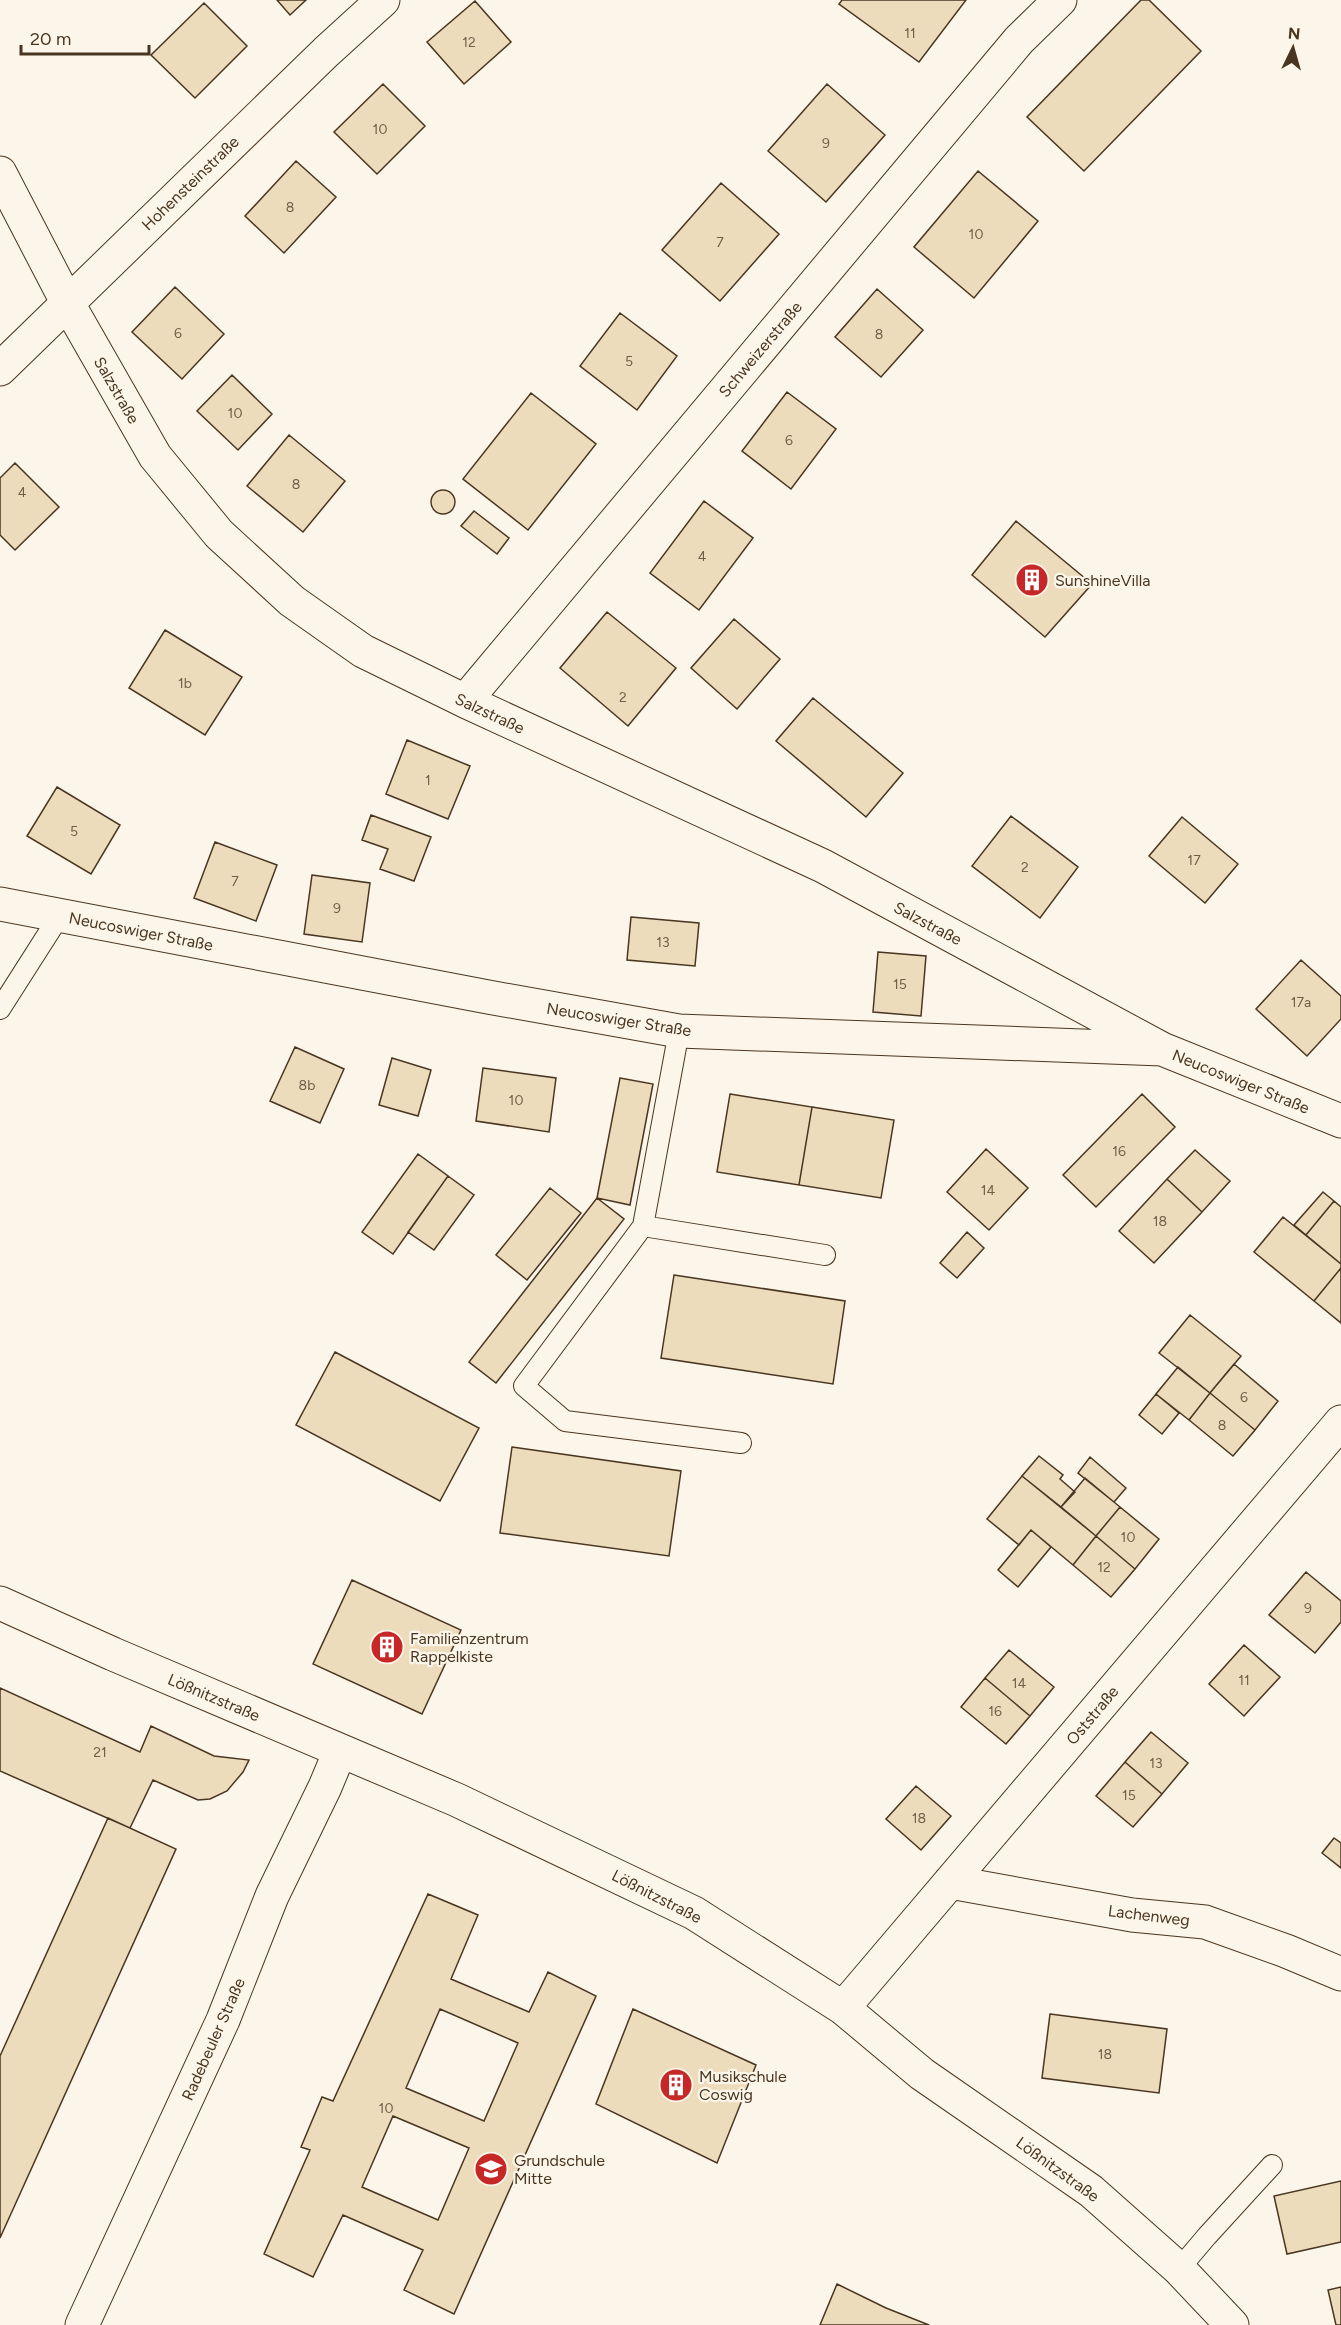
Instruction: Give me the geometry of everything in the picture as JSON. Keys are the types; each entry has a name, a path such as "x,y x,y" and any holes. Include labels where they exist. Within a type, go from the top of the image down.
{"street":[{"name":"Hohensteinstraße","path":"0,369 326,52 383,0"},
{"name":"Schweizerstraße","path":"465,701 1019,40 1060,0"},
{"name":"Salzstraße","path":"0,173 67,302 155,456 219,534 292,601 363,651 465,701 823,866 1162,1049"},
{"name":"Neucoswiger Straße","path":"0,903 488,997 679,1031 1162,1049 1341,1120"},
{"name":"Oststraße","path":"843,2008 1341,1422"},
{"name":"Lößnitzstraße","path":"0,1603 457,1800 694,1912 843,2008 922,2074 1091,2191 1179,2270 1232,2325"},
{"name":"Radebeuler Straße","path":"82,2325 223,2020 272,1896 340,1751"},
{"name":"Lachenweg","path":"950,1882 1132,1915 1205,1922 1286,1951 1341,1974"}],"lane":[{"path":"0,1009 60,915"},
{"path":"679,1031 643,1226 524,1386 564,1421 741,1443"},
{"path":"643,1226 825,1255"},
{"path":"1179,2270 1272,2165"}],"building":[{"path":"277,0 306,0 290,15"},
{"path":"842,0 966,0 919,62 839,4"},
{"path":"1141,0 1149,0 1201,51 1084,171 1027,117"},
{"path":"475,1 511,42 464,84 427,42"},
{"path":"204,3 247,46 195,98 151,55"},
{"path":"383,84 425,126 377,174 334,132"},
{"path":"827,84 885,135 826,202 768,151"},
{"path":"296,161 336,197 284,253 245,216"},
{"path":"978,171 1038,221 974,298 914,247"},
{"path":"721,183 779,234 720,301 662,250"},
{"path":"175,287 224,334 182,379 132,332"},
{"path":"877,289 923,330 881,377 835,337"},
{"path":"620,313 677,356 637,410 580,366"},
{"path":"232,375 272,414 238,450 197,411"},
{"path":"787,392 836,429 791,489 742,451"},
{"path":"531,393 596,444 528,530 463,479"},
{"path":"289,435 345,481 303,532 247,486"},
{"path":"15,463 59,507 15,550 0,535 0,478"},
{"path":"443,490 448,491 454,497 454,507 448,513 443,514 438,513 432,507 431,502 432,497 438,491"},
{"path":"704,501 753,538 699,610 650,573"},
{"path":"474,511 509,538 497,554 461,526"},
{"name":"SunshineVilla","path":"1016,521 1092,584 1045,637 972,575"},
{"path":"607,612 676,668 628,726 560,668"},
{"path":"734,619 780,659 737,709 691,668"},
{"path":"165,630 242,677 205,735 129,688"},
{"path":"813,698 903,773 866,817 776,741"},
{"path":"407,740 470,766 448,819 386,794"},
{"path":"57,787 120,825 91,874 27,836"},
{"path":"371,815 431,837 414,881 380,869 388,849 362,840"},
{"path":"1011,816 1078,867 1040,918 972,866"},
{"path":"1182,817 1238,864 1205,903 1149,856"},
{"path":"215,842 277,865 256,921 194,898"},
{"path":"312,875 370,883 362,942 304,934"},
{"path":"631,917 699,923 695,966 627,960"},
{"path":"878,952 926,956 921,1016 873,1012"},
{"path":"1301,960 1341,996 1341,1019 1307,1056 1256,1009"},
{"path":"295,1047 344,1069 320,1123 270,1101"},
{"path":"392,1058 431,1070 418,1116 379,1105"},
{"path":"483,1068 556,1078 549,1132 476,1121"},
{"path":"620,1078 653,1084 630,1205 597,1198"},
{"path":"730,1094 812,1107 799,1185 717,1172"},
{"path":"1142,1094 1175,1127 1096,1207 1063,1175"},
{"path":"812,1107 894,1120 881,1198 799,1185"},
{"path":"986,1149 1028,1188 989,1230 947,1192"},
{"path":"1195,1150 1230,1181 1202,1212 1167,1179"},
{"path":"418,1154 448,1176 393,1254 362,1232"},
{"path":"448,1176 474,1195 434,1250 408,1232"},
{"path":"1167,1179 1202,1212 1154,1263 1119,1231"},
{"path":"550,1188 581,1213 527,1280 496,1255"},
{"path":"1323,1192 1334,1201 1306,1235 1294,1225"},
{"path":"597,1198 624,1219 496,1383 469,1362"},
{"path":"1334,1201 1341,1207 1341,1264 1306,1235"},
{"path":"1283,1217 1341,1264 1341,1268 1314,1301 1254,1252"},
{"path":"967,1232 984,1248 957,1278 940,1263"},
{"path":"1341,1268 1341,1323 1314,1301"},
{"path":"674,1275 845,1301 833,1384 661,1358"},
{"path":"1190,1315 1241,1356 1210,1393 1159,1353"},
{"path":"335,1352 479,1428 440,1501 296,1425"},
{"path":"1234,1364 1278,1401 1255,1430 1210,1393"},
{"path":"1178,1367 1210,1393 1189,1420 1156,1394"},
{"path":"1210,1393 1255,1430 1233,1456 1189,1420"},
{"path":"1156,1394 1179,1413 1162,1434 1139,1415"},
{"path":"512,1447 681,1471 669,1556 500,1533"},
{"path":"1039,1456 1063,1475 1060,1479 1075,1492 1061,1507 1022,1476"},
{"path":"1090,1457 1126,1488 1114,1502 1078,1473"},
{"path":"1022,1476 1096,1536 1073,1565 1031,1530 1019,1545 987,1519"},
{"path":"1085,1478 1120,1507 1096,1536 1061,1507"},
{"path":"1120,1507 1159,1539 1135,1569 1096,1536"},
{"path":"1031,1530 1051,1547 1018,1587 998,1570"},
{"path":"1096,1536 1135,1569 1111,1597 1073,1565"},
{"path":"1306,1572 1341,1601 1341,1622 1315,1653 1269,1615"},
{"name":"Familienzentrum Rappelkiste","path":"352,1580 461,1630 422,1714 313,1664"},
{"path":"1244,1645 1280,1677 1244,1716 1209,1684"},
{"path":"1009,1650 1054,1687 1030,1716 985,1678"},
{"path":"985,1678 1030,1716 1006,1744 961,1707"},
{"path":"0,1688 140,1752 151,1726 214,1756 249,1760 243,1772 227,1791 210,1799 198,1800 153,1780 130,1828 0,1771"},
{"path":"1151,1732 1188,1763 1162,1794 1125,1762"},
{"path":"1125,1762 1162,1794 1133,1827 1096,1796"},
{"path":"916,1786 951,1816 921,1850 886,1819"},
{"path":"108,1818 176,1849 0,2238 0,2056"},
{"path":"1334,1838 1341,1843 1341,1868 1322,1853"},
{"path":"428,1894 478,1915 451,1979 529,2012 548,1972 596,1996 454,2314 404,2290 423,2250 343,2215 313,2277 264,2254 310,2150 301,2147 322,2097 333,2101","holes":["440,2009 518,2043 484,2121 406,2088","393,2116 469,2148 438,2220 362,2187"]},
{"name":"Musikschule Coswig","path":"633,2009 756,2065 717,2163 596,2104"},
{"path":"1050,2014 1167,2029 1159,2093 1042,2078"},
{"path":"1341,2181 1341,2242 1287,2254 1274,2196"},
{"path":"837,2284 886,2308 929,2325 820,2325"},
{"path":"1341,2287 1341,2325 1336,2325 1328,2290"}],"place":[{"name":"SunshineVilla","path":"1032,580"},
{"name":"Familienzentrum Rappelkiste","path":"387,1647"},
{"name":"Musikschule Coswig","path":"676,2085"},
{"name":"Grundschule Mitte","path":"491,2169"}]}
